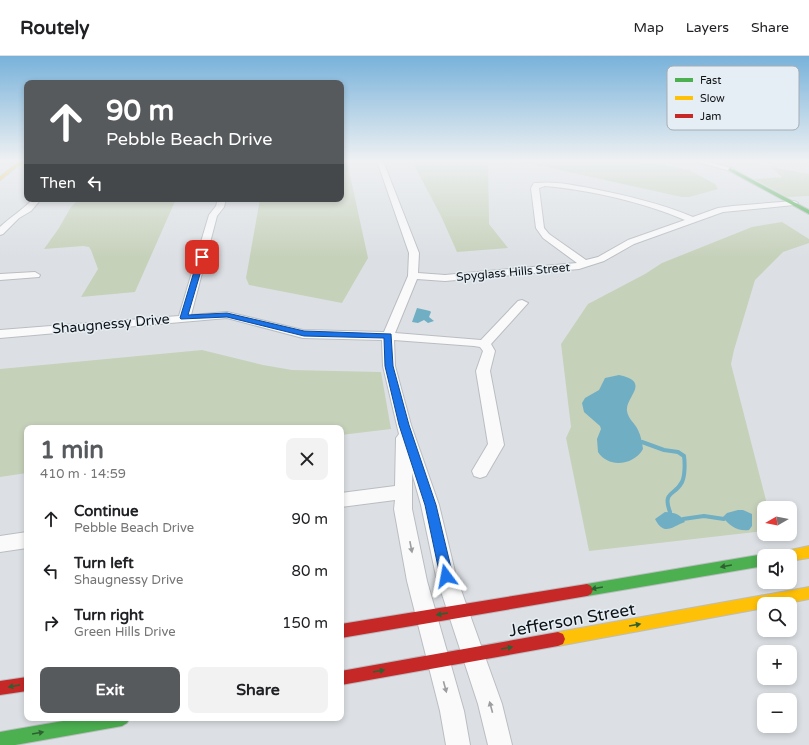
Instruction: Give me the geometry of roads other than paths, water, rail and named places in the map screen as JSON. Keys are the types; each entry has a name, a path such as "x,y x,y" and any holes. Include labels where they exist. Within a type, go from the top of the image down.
{"main road":[{"path":"775,193 809,212"},
{"path":"797,554 809,552"},
{"name":"Jefferson Street","path":"344,631 757,561"},
{"path":"784,597 809,586"},
{"name":"Jefferson Street","path":"790,597 809,593"},
{"name":"Jefferson Street","path":"344,677 757,603"},
{"path":"0,688 24,684"},
{"path":"0,740 105,721"}],"street":[{"path":"392,193 414,253 413,276 388,336 389,366 404,425 430,505 446,576 490,704 500,745"},
{"path":"536,193 540,228 546,236 585,264"},
{"path":"596,193 656,206 693,220"},
{"path":"16,216 18,210 26,202"},
{"path":"0,232 16,216 28,209 34,202"},
{"path":"213,202 211,208 213,215"},
{"path":"184,318 213,215 220,207 221,202"},
{"name":"Spyglass Hills Street","path":"413,276 445,278 560,269 585,264 600,259 631,242 693,220 733,208 794,203"},
{"path":"0,277 35,275"},
{"path":"480,471 496,445 483,371 488,351 484,344 522,303"},
{"name":"Shaugnessy Drive","path":"0,334 227,315 304,334 388,336 484,344"},
{"path":"404,425 405,516 417,581 452,711 458,745"},
{"path":"344,500 404,492"},
{"path":"0,544 24,540"}],"water":[{"path":"417,308 430,311 429,317 434,321 428,323 424,320 418,323 412,322"},
{"path":"619,375 629,378 636,386 627,406 627,411 639,432 643,449 634,459 621,463 615,463 608,461 598,452 597,439 601,429 600,426 584,412 582,403 585,398 599,390 605,378"},
{"path":"743,510 752,514 752,526 749,530 737,529 728,523 723,517 727,513"},
{"path":"665,512 676,514 685,522 673,528 662,528 655,519"}],"waterway":[{"path":"642,442 664,450 678,452 684,456 685,462 682,482 668,497 670,512"},
{"path":"683,519 704,516 724,519"}]}
